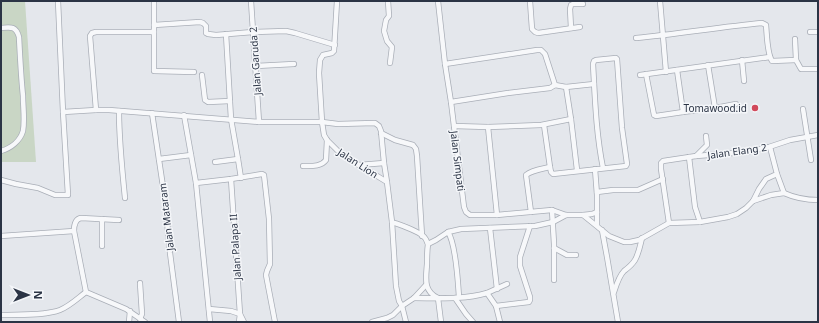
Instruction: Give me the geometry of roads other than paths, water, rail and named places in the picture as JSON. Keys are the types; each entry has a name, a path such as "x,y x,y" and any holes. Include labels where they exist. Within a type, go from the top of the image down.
{"street":[{"path":"1,180 38,188 55,195 68,195 58,1"},
{"path":"154,1 154,71 194,72"},
{"name":"Jalan Garuda 2","path":"251,1 259,122"},
{"path":"303,166 320,165 326,160 327,140 324,135 322,122 319,73 320,60 323,55 333,52 335,45 337,1"},
{"path":"388,1 389,16 386,20 384,31 387,41 392,47 390,63"},
{"name":"Jalan Simpati","path":"438,1 445,64 452,102 464,207 466,212 470,215 497,215 552,210 566,215 583,215"},
{"path":"530,1 532,29 535,32 538,33 580,27"},
{"path":"660,1 666,72"},
{"path":"571,28 571,5 583,4"},
{"path":"154,25 200,22 206,26 206,33 216,35 286,31 335,45"},
{"path":"636,38 663,36 728,26 762,23 766,24 770,57 772,61 796,60"},
{"path":"1,28 7,27 15,29 18,32 24,115 23,131 20,137 15,144 1,151"},
{"path":"96,110 90,36 92,33 154,32"},
{"path":"810,32 818,32"},
{"path":"226,34 231,119 241,178"},
{"path":"794,39 796,60 801,69 818,69"},
{"path":"445,64 540,50 545,54 555,85"},
{"path":"640,75 770,57"},
{"path":"544,125 550,167 553,174 577,170 595,169 626,166 616,58 594,61 594,84 599,149 603,168"},
{"path":"742,60 744,81"},
{"path":"256,66 294,64"},
{"path":"708,65 715,108"},
{"path":"677,70 683,112"},
{"path":"646,74 654,116 736,104"},
{"path":"202,75 205,100 208,102 230,101"},
{"path":"452,102 550,88 555,85 566,88 594,84"},
{"path":"566,88 577,170"},
{"path":"803,109 811,160"},
{"path":"63,112 96,110 184,115 259,122 322,122 338,124 373,123 379,126 381,133 387,182"},
{"path":"119,111 120,157 125,198"},
{"name":"Jalan Mataram","path":"152,113 165,200 179,322"},
{"path":"184,115 196,183 210,322"},
{"path":"454,126 488,127 544,125 571,119"},
{"path":"488,127 497,215"},
{"path":"381,133 400,142 413,145 416,149 422,236"},
{"name":"Jalan Elang 2","path":"663,179 661,169 663,161 696,156 747,152 770,147 790,140 818,135"},
{"path":"696,156 707,146 706,136"},
{"name":"Jalan Lion","path":"327,140 338,151 387,182 392,222 396,286 406,322"},
{"path":"770,147 784,193"},
{"path":"159,158 191,155"},
{"path":"689,157 696,213 700,222"},
{"path":"215,162 238,158"},
{"path":"359,164 384,164"},
{"path":"531,212 526,175 536,170 550,167"},
{"path":"595,169 597,225"},
{"path":"196,183 264,174 269,219 270,264 266,275 273,321"},
{"path":"583,215 609,236 624,242 630,242 642,238 669,224 700,222 737,214 746,208 752,201 766,179 777,174"},
{"name":"Jalan Palapa II","path":"231,179 240,314"},
{"path":"597,192 613,190 638,190 663,179 669,224"},
{"path":"752,201 771,195 784,193 799,199 818,200"},
{"path":"552,210 554,280"},
{"path":"583,215 597,212"},
{"path":"428,244 448,232 461,229 530,226 553,222 566,215"},
{"path":"86,292 74,231 76,221 78,218 119,220"},
{"path":"102,219 102,246"},
{"path":"392,222 425,238 428,244 426,285 433,296 438,298"},
{"path":"496,306 529,302 530,300 520,266 520,257 530,226"},
{"path":"490,228 497,289"},
{"path":"602,230 618,322"},
{"path":"1,236 74,231"},
{"path":"448,232 453,243 458,281 457,298 473,322"},
{"path":"614,293 622,274 635,260 640,250 642,238"},
{"path":"554,248 567,255 576,255"},
{"path":"140,283 142,314 140,319"},
{"path":"414,298 457,298 480,295 507,284"},
{"path":"372,322 390,317 414,298 426,285"},
{"path":"86,292 130,311 145,322"},
{"path":"1,315 43,314 61,310 86,292"},
{"path":"487,293 496,306 500,322"},
{"path":"438,298 441,322"},
{"path":"209,309 231,311 240,314 244,322"},
{"path":"129,322 130,311"},
{"path":"239,322 240,314"}],"place":[{"name":"Tomawood.id","path":"755,108"}]}
